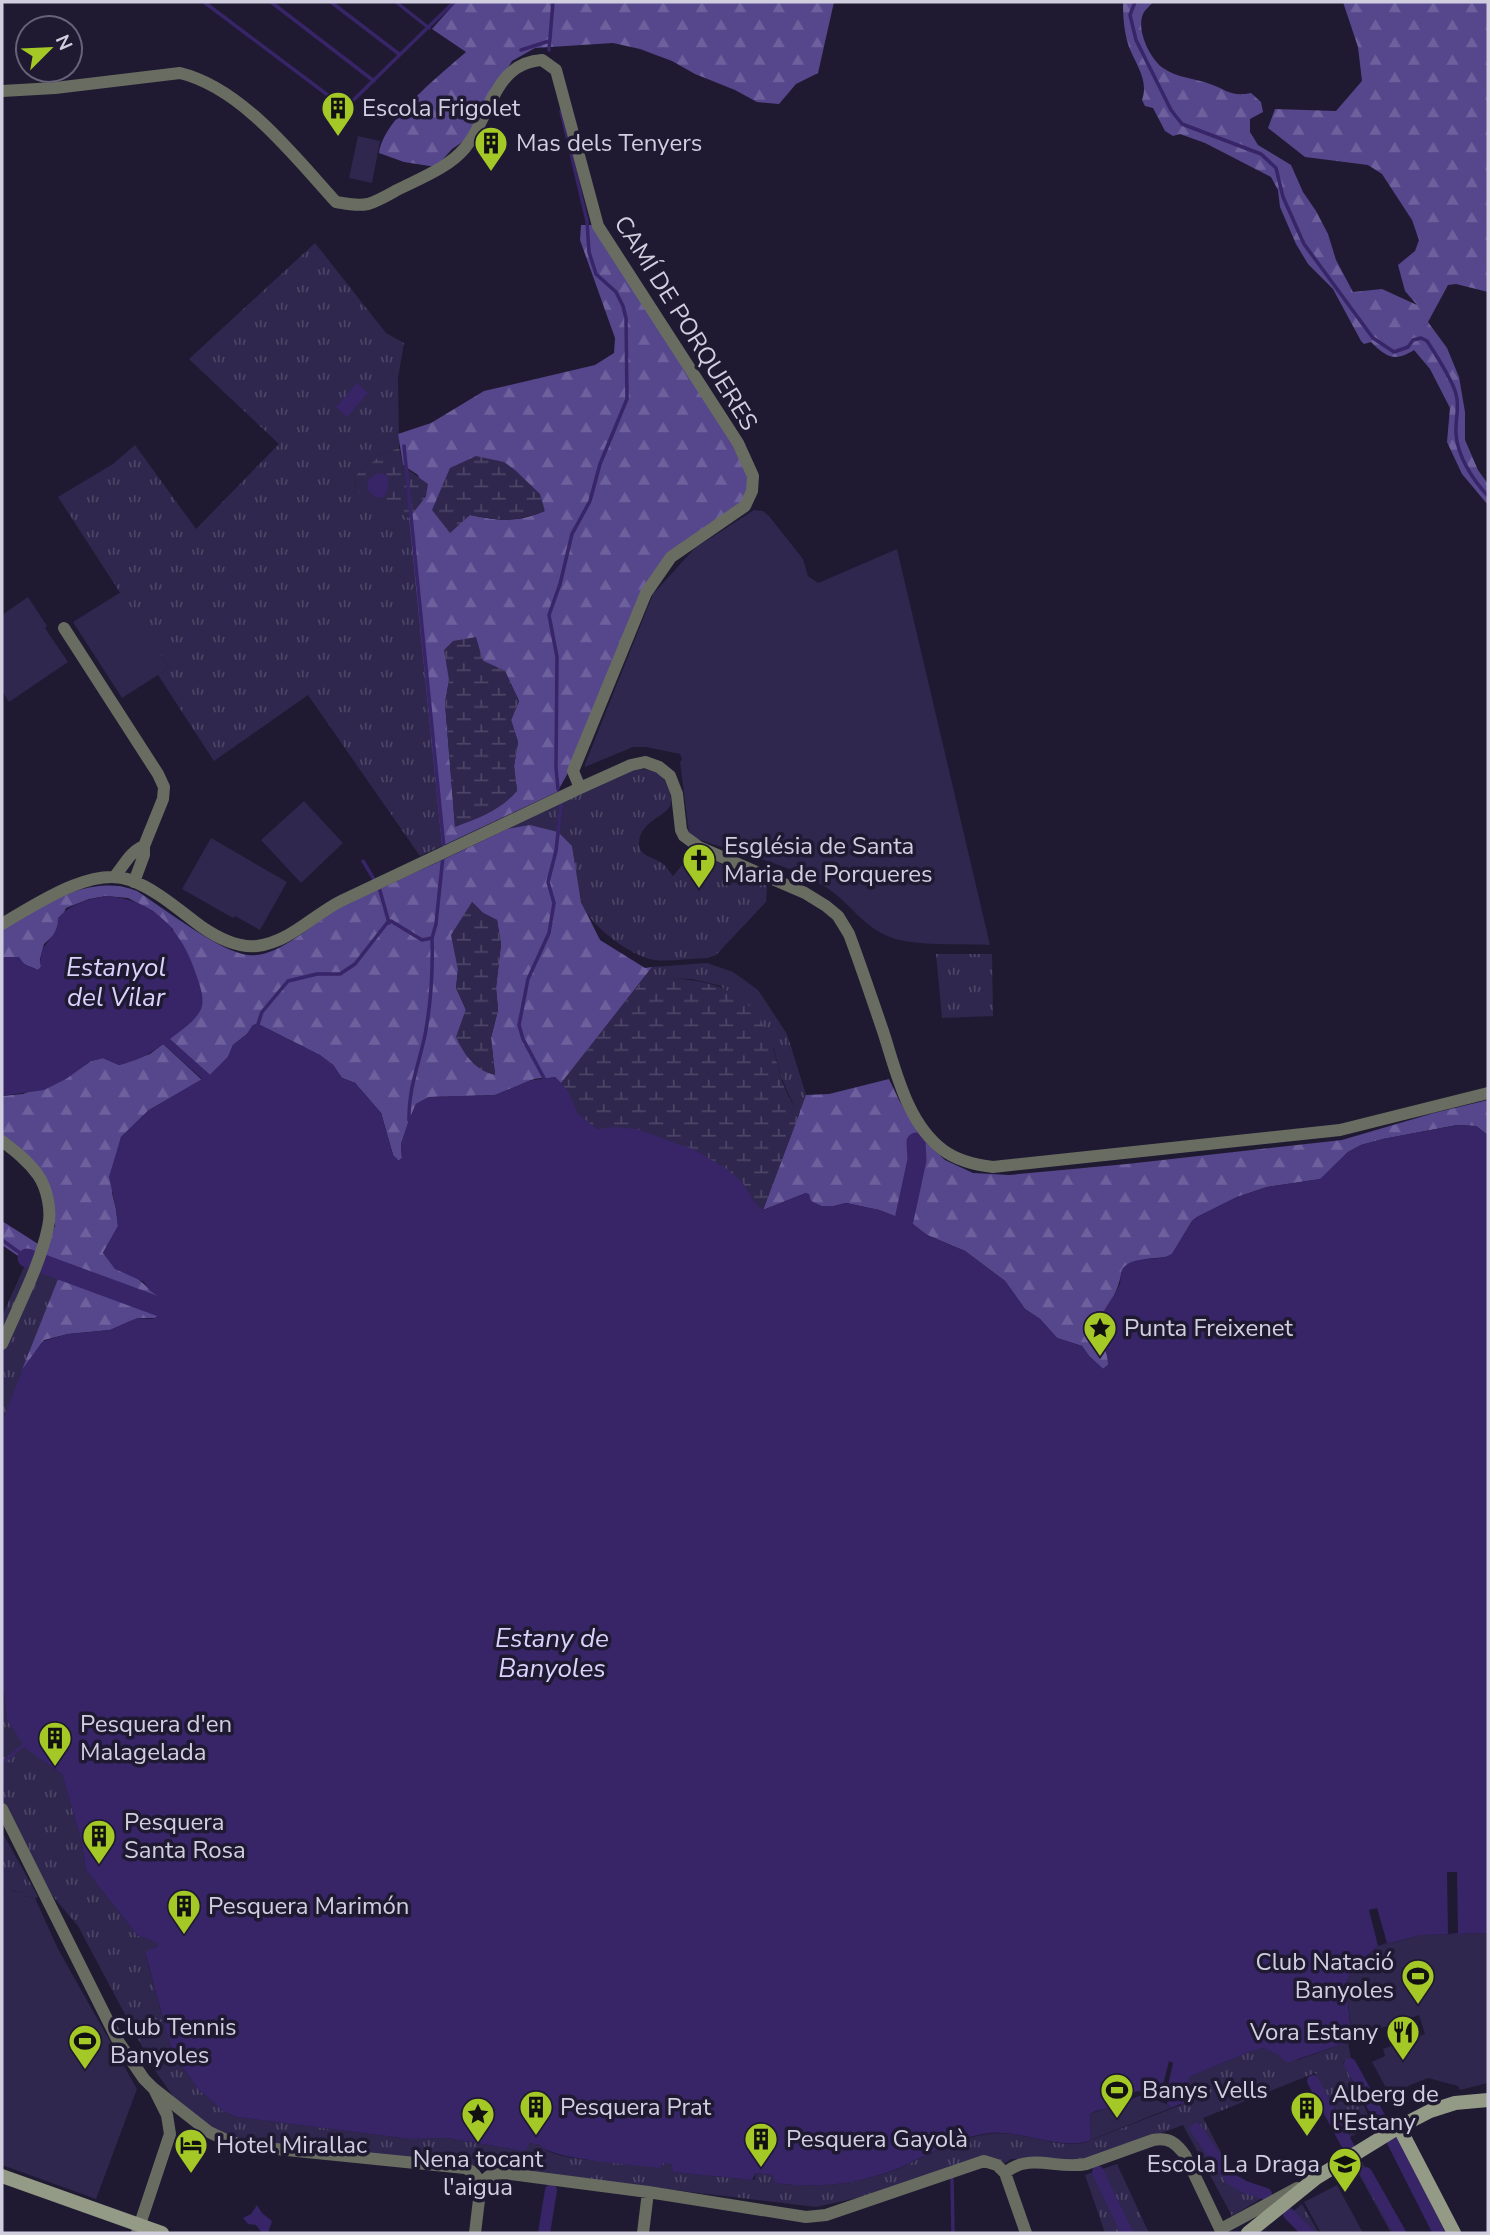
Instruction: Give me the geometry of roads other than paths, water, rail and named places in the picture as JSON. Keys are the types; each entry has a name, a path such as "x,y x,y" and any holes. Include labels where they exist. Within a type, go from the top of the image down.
{"street":[{"name":"CAMÍ DE PORQUERES","path":"2,91 55,88 180,73 199,78 226,93 259,120 336,202 354,205 370,203 441,169 466,147 498,89 511,71 522,63 542,60 556,70 598,226 738,443 753,476 752,491 745,506 671,557 646,593 573,771 580,788"},
{"path":"64,628 158,774 164,788 163,799 144,846 144,855 134,882"},
{"path":"2,924 72,887 100,878 114,877 146,888 210,932 231,943 245,947 264,945 283,939 341,901 580,788 631,765 645,762 659,767 674,783 681,830 688,840 805,893 838,916 849,934 898,1075 916,1117 941,1148 955,1157 976,1165 993,1167 1340,1130 1488,1093"},
{"path":"114,877 130,854 144,846"},
{"path":"2,1141 38,1175 43,1184 49,1218 43,1245 2,1344"},
{"path":"2,1809 6,1825 118,2041 153,2088 167,2115 170,2134 138,2229"},
{"path":"153,2088 209,2132 228,2141 259,2147 465,2168 473,2172 481,2183"},
{"path":"1005,2173 1015,2165 1025,2162 1075,2166 1086,2164 1153,2140 1171,2140 1185,2155 1222,2231 1430,2111 1455,2103 1488,2100"},
{"path":"1399,2127 1454,2233"},
{"path":"474,2233 481,2183 489,2175 502,2174 648,2192 806,2217 826,2215 984,2161 997,2165 1005,2173 1026,2233"},
{"path":"2,2176 138,2229 162,2233"},
{"path":"1248,2233 1315,2178"},
{"path":"643,2233 648,2192"}],"water":[{"path":"357,383 368,393 347,417 336,407"},
{"path":"377,473 387,475 388,481 384,497 378,498 370,493 367,486 368,480"},
{"name":"Estany de Banyoles","path":"106,896 123,898 153,911 175,932 184,946 199,984 202,1005 195,1018 170,1039 210,1075 228,1057 233,1045 247,1034 253,1025 258,1024 320,1055 333,1065 342,1078 355,1083 381,1113 393,1155 399,1161 402,1158 401,1144 416,1104 429,1097 495,1095 529,1081 555,1077 568,1091 578,1114 597,1129 637,1129 695,1150 727,1169 743,1183 755,1203 763,1210 806,1193 811,1201 821,1206 846,1203 879,1210 910,1222 927,1235 965,1251 1005,1281 1025,1309 1040,1319 1057,1338 1082,1346 1103,1369 1108,1365 1108,1359 1098,1333 1099,1322 1118,1289 1123,1269 1135,1261 1172,1254 1197,1217 1237,1197 1267,1187 1320,1179 1348,1152 1361,1145 1458,1125 1476,1126 1488,1135 1488,1933 1421,1935 1378,1946 1352,1971 1346,1982 1351,2034 1348,2042 1287,2063 1264,2048 1252,2051 1189,2077 1185,2102 1171,2108 1158,2098 1143,2097 1090,2114 1091,2140 1068,2144 991,2133 969,2137 906,2165 858,2181 792,2185 775,2183 773,2175 756,2173 752,2180 673,2172 672,2165 663,2163 661,2168 596,2161 560,2154 529,2143 523,2151 447,2138 410,2139 237,2117 223,2111 198,2089 172,2052 145,1952 158,1946 157,1943 137,1935 86,1870 82,1844 62,1774 26,1749 7,1720 2,1674 2,1422 22,1370 43,1341 68,1334 110,1330 138,1318 152,1319 160,1315 164,1304 161,1298 149,1290 144,1282 115,1269 103,1253 118,1226 109,1177 121,1137 149,1110 202,1079 163,1044 131,1062 119,1065 103,1058 91,1061 66,1079 44,1090 2,1096 2,957 19,957 24,964 38,970 41,967 42,951 55,932 58,918 80,903"},
{"path":"257,2205 272,2221 268,2233 262,2233 256,2225 248,2224 243,2218 251,2214"}],"waterway":[{"path":"204,2 345,108"},
{"path":"271,2 374,81"},
{"path":"331,2 399,54"},
{"path":"396,2 429,28"},
{"path":"336,117 454,2"},
{"path":"549,50 553,2"},
{"path":"1135,2 1130,15 1136,40 1171,110 1182,124 1261,154 1276,168 1283,197 1304,244 1373,338 1394,352 1408,347 1413,340 1421,338 1427,341 1456,394 1456,433 1463,459 1488,496"},
{"path":"521,50 549,41"},
{"path":"558,789 557,657 549,615 560,584 572,534 590,501 600,464 627,399 626,318 616,292 596,274 589,252 587,221 561,111"},
{"path":"404,446 444,848"},
{"path":"544,1078 523,1039 519,1025 528,979 549,933 554,903 548,882 556,851 561,805"},
{"path":"258,1024 262,1012 288,981 317,974 340,974 355,964 391,921 422,940 432,938 436,924 443,856"},
{"path":"363,861 375,881"},
{"path":"379,887 389,923"},
{"path":"409,1120 412,1088 429,1011 432,938"},
{"path":"904,1220 917,1160 916,1142"},
{"path":"2,1240 27,1258"},
{"path":"27,1258 163,1308"},
{"path":"2,1763 24,1745"},
{"path":"1350,2064 1382,2122"},
{"path":"1313,2081 1349,2148"},
{"path":"1196,2129 1231,2179 1266,2194"},
{"path":"1393,2142 1439,2233"},
{"path":"1098,2172 1127,2233"},
{"path":"1366,2173 1400,2233"},
{"path":"952,2179 953,2233"},
{"path":"544,2233 551,2190"},
{"path":"1289,2214 1308,2233"}],"place":[{"name":"Escola Frigolet","path":"338,138"},
{"name":"Mas dels Tenyers","path":"491,173"},
{"name":"Església de Santa Maria de Porqueres","path":"699,890"},
{"name":"Punta Freixenet","path":"1100,1358"},
{"name":"Pesquera d'en Malagelada","path":"55,1768"},
{"name":"Pesquera Santa Rosa","path":"99,1866"},
{"name":"Pesquera Marimón","path":"184,1936"},
{"name":"Club Natació Banyoles","path":"1418,2006"},
{"name":"Vora Estany","path":"1403,2062"},
{"name":"Club Tennis Banyoles","path":"85,2071"},
{"name":"Banys Vells","path":"1117,2120"},
{"name":"Pesquera Prat","path":"536,2137"},
{"name":"Alberg de l'Estany","path":"1307,2138"},
{"name":"Nena tocant l'aigua","path":"478,2144"},
{"name":"Pesquera Gayolà","path":"761,2169"},
{"name":"Hotel Mirallac","path":"191,2175"},
{"name":"Escola La Draga","path":"1345,2194"}],"water label":[{"name":"Estanyol del Vilar","path":"116,982"}]}
